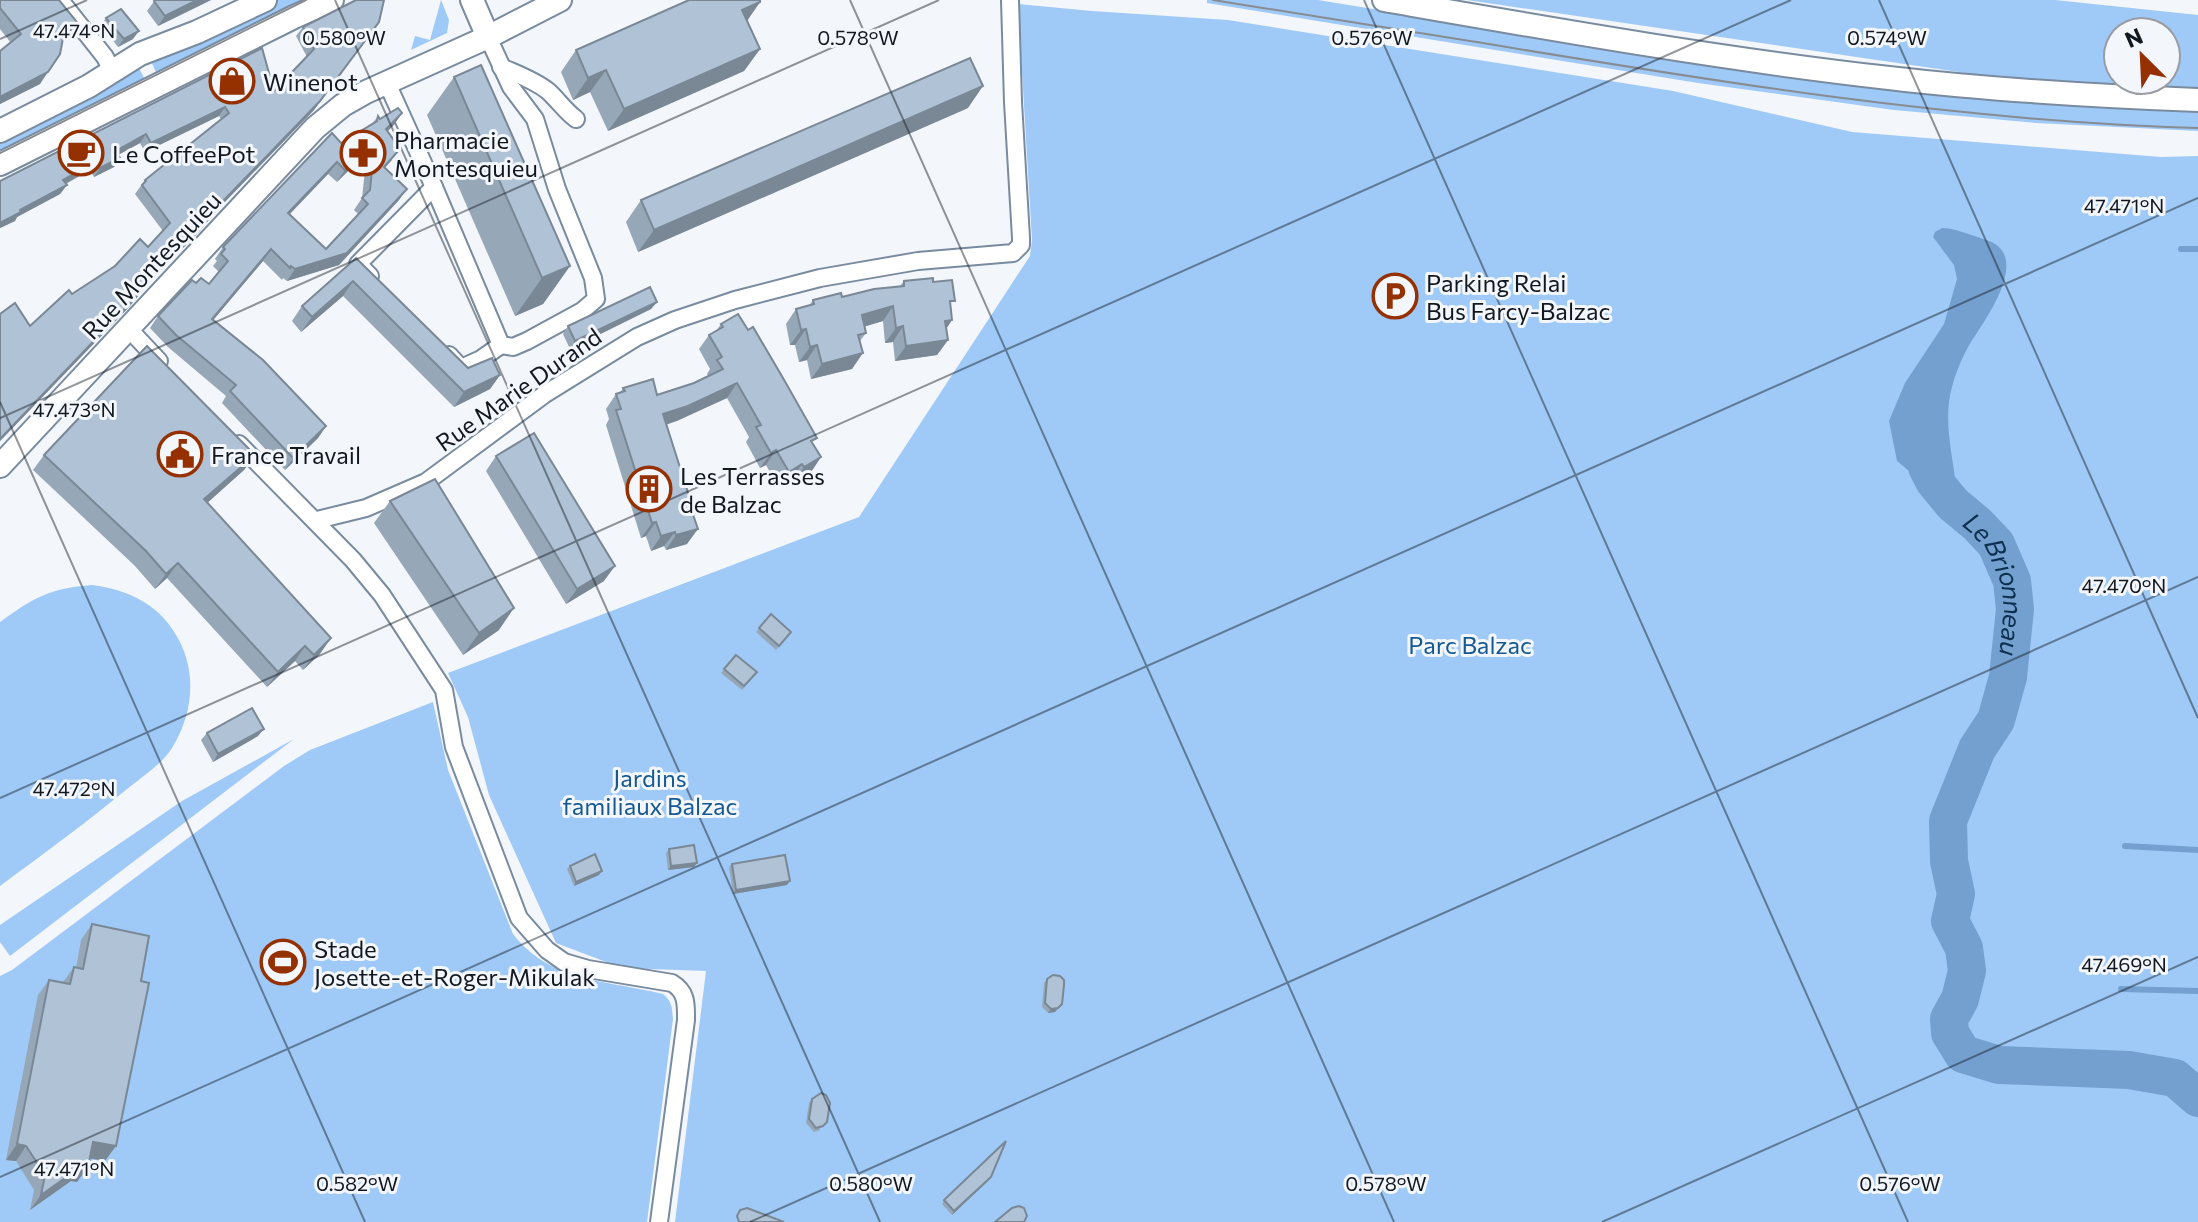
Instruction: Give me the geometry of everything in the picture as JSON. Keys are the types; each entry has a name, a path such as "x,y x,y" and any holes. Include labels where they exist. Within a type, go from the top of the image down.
{"street":[{"path":"60,0 105,57 112,71"},
{"path":"0,131 82,90 140,54 197,32 265,0"},
{"path":"0,164 332,0"},
{"name":"Rue Montesquieu","path":"0,466 315,128 343,105 560,0"},
{"name":"Rue Marie Durand","path":"317,520 366,508 426,482 574,375 637,337 675,320 768,291 868,268 1013,253 1021,245 1021,238 1010,0"},
{"path":"1384,0 1740,58 1888,78 2009,90 2198,100"},
{"path":"441,347 461,368 501,345 513,347 527,341 582,311 596,299 593,278 557,189 535,119 511,87 470,2"},
{"path":"501,67 537,83 576,119"},
{"path":"387,83 501,345"},
{"path":"378,285 358,264 434,187"},
{"path":"127,327 171,373"},
{"path":"224,428 353,560 382,595 444,690 454,747 519,918 547,950 564,962 672,983 681,988 685,997 686,1020 659,1222"}],"green space":[{"path":"274,0 317,0 159,79 151,61"},
{"path":"441,0 449,20 447,33 411,50 415,36 430,40"},
{"path":"1207,0 1318,0 1770,74 1872,87 2003,101 2198,112 2198,131 2036,123 1894,110 1698,83 1207,3"},
{"path":"1467,0 2055,0 2198,15 2198,93 2182,92 2182,16 2102,16 2102,87 2055,84"},
{"name":"Parc Balzac","path":"1018,4 1228,20 1673,91 1852,132 2161,157 2198,156 2198,1222 675,1222 706,971 622,968 556,943 489,795 468,717 448,673 859,517 1030,256 1032,240"},
{"path":"139,68 147,84 0,158 0,137"},
{"path":"92,585 120,591 144,602 173,629 189,669 188,709 172,748 157,765 0,886 0,622 43,596"},
{"name":"Stade Josette-et-Roger-Mikulak","path":"433,702 448,770 513,934 528,950 562,971 663,994 670,1002 673,1019 647,1222 0,1222 0,976 284,766 310,750"},
{"path":"294,739 10,956 0,942 0,925 182,801"}],"shaded area":[{"path":"1942,228 1992,242 2001,249 2006,262 2006,273 1997,298 1965,352 1952,387 1948,423 1956,484 1945,487 1920,480 1897,461 1889,421 1905,383 1944,324 1957,279 1954,265 1933,237"}],"building":[{"path":"0,0 59,0 77,22 64,33 60,54 48,72 0,97 0,51 21,34 0,8"},
{"path":"155,0 197,0 165,16"},
{"path":"356,0 384,0 379,22 320,101 0,439 0,314 15,303 30,326 69,290 72,294 115,266 140,239 148,247 170,223 142,185 145,180 229,113 225,107 151,143 146,134 116,151 120,158 100,168 96,161 63,180 67,185 0,223 0,181 262,48 274,91 314,49 303,27"},
{"path":"689,0 760,0 742,10 760,49 624,109 606,70 588,78 576,50"},
{"path":"121,9 139,31 124,39 106,18"},
{"path":"970,58 983,86 654,230 641,200"},
{"path":"481,65 570,266 542,278 454,77"},
{"path":"398,108 402,113 386,129 400,149 384,167 407,189 347,253 295,269 290,268 271,249 212,319 263,360 326,426 293,458 230,391 236,385 158,316 192,280 196,283 201,278 209,284 228,261 221,254 225,249 223,247 332,133 341,143 377,121 378,116 380,119","holes":["375,140 370,190 362,198 368,204 326,249 288,213 337,162 345,170"]},
{"path":"356,258 468,368 492,358 500,375 464,392 353,281 312,317 302,306"},
{"path":"933,278 933,282 952,280 955,301 950,301 952,320 945,321 948,340 906,346 903,326 896,328 893,306 862,315 866,333 858,335 863,353 822,364 817,345 810,347 806,329 801,330 796,309 814,304 813,300 841,293 842,297 904,286 904,281"},
{"path":"650,287 657,302 575,341 568,326"},
{"path":"738,314 748,330 753,327 783,378 817,438 811,441 821,457 789,472 776,450 771,453 756,427 761,425 737,383 663,414 698,529 661,536 656,522 652,523 616,410 621,409 616,394 625,391 623,388 653,379 657,395 723,369 717,360 722,357 709,335"},
{"path":"147,346 255,455 204,499 331,638 314,655 305,646 278,672 178,563 166,574 146,551 44,455"},
{"path":"534,433 615,566 577,589 496,456"},
{"path":"435,479 514,608 479,633 390,501"},
{"path":"771,614 791,632 779,646 759,628"},
{"path":"736,655 757,672 744,686 724,669"},
{"path":"252,708 264,729 218,754 207,733"},
{"path":"694,845 697,863 671,866 669,849"},
{"path":"595,854 602,871 576,882 570,866"},
{"path":"785,855 790,881 736,890 732,864"},
{"path":"92,924 149,936 141,981 149,983 116,1146 93,1142 88,1167 82,1166 41,1195 45,1175 26,1146 17,1144 49,980 70,984 74,967 83,969"},
{"path":"1053,975 1060,976 1064,985 1062,1004 1051,1009 1045,1003 1047,979"},
{"path":"821,1093 830,1103 827,1122 816,1128 809,1119 812,1099"},
{"path":"1006,1141 991,1177 954,1211 944,1200"},
{"path":"747,1208 784,1222 739,1222 737,1216 740,1210"},
{"path":"1012,1208 1024,1208 1027,1216 1024,1222 995,1222"}],"waterway":[{"path":"2181,249 2198,249"},
{"name":"Le Brionneau","path":"1923,438 1927,467 1934,481 1953,504 1996,544 2012,581 2015,609 2008,677 1996,720 1977,749 1948,821 1949,861 1956,894 1950,921 1964,948 1967,971 1960,999 1949,1019 1950,1033 1963,1054 1999,1065 2129,1070 2175,1078 2198,1098"},
{"path":"2125,846 2198,850"},
{"path":"2121,989 2198,991"}],"tram line":[{"path":"0,153 306,0"},
{"path":"1213,0 1833,97 2015,117 2198,128"}],"place":[{"name":"Winenot","path":"232,81"},
{"name":"Le CoffeePot","path":"81,153"},
{"name":"Pharmacie Montesquieu","path":"363,153"},
{"name":"Parking Relai Bus Farcy-Balzac","path":"1395,296"},
{"name":"France Travail","path":"180,454"},
{"name":"Les Terrasses de Balzac","path":"649,489"},
{"name":"Stade Josette-et-Roger-Mikulak","path":"283,962"}],"park label":[{"name":"Jardins familiaux Balzac","path":"650,791"}]}
